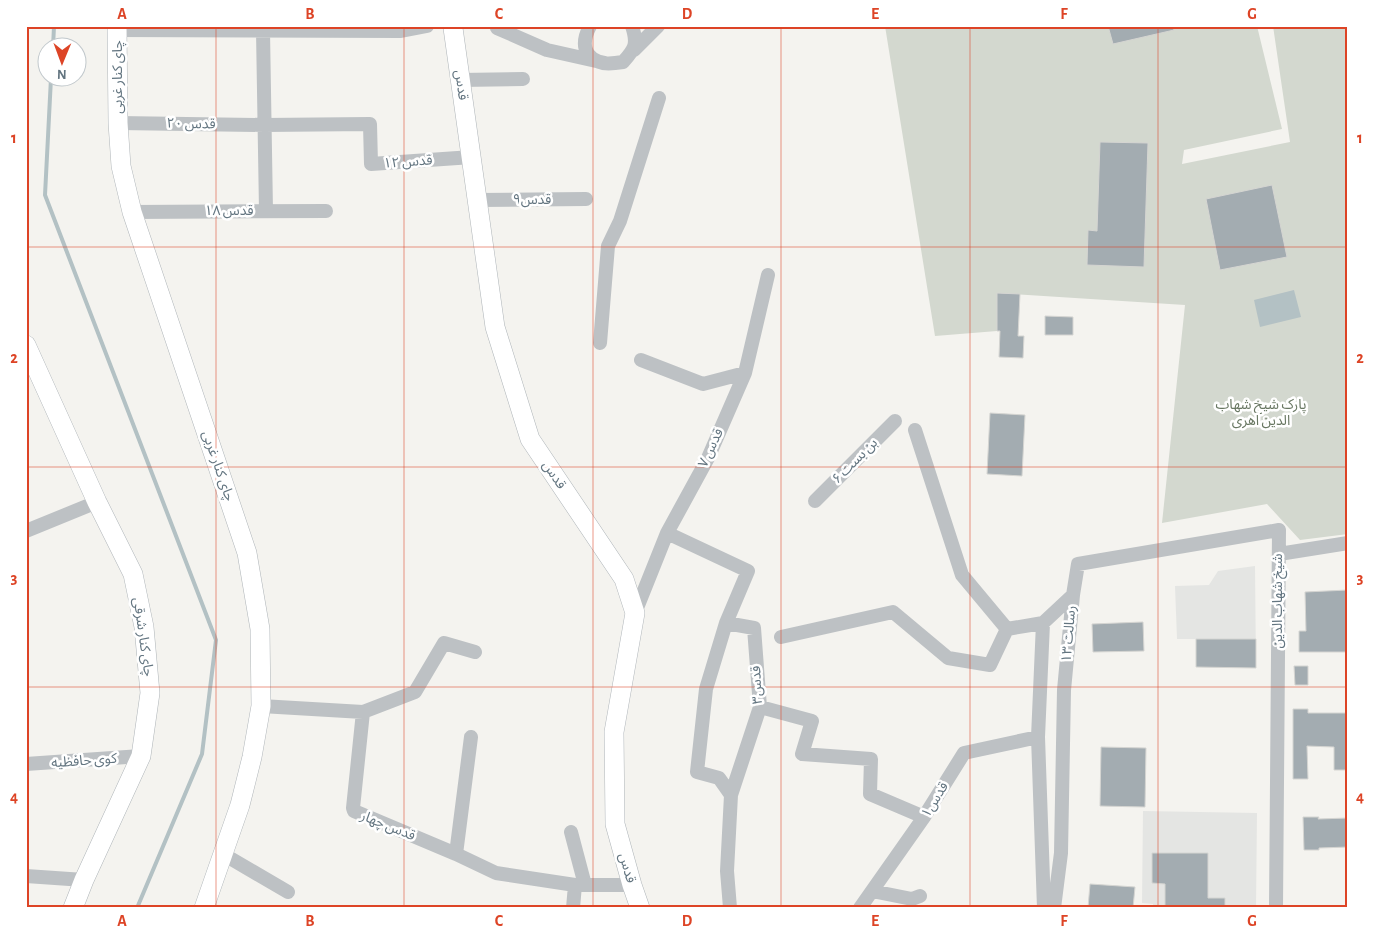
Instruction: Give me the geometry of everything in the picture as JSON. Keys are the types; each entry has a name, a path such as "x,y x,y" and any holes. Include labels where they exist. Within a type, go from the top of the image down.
{"street":[{"path":"117,28 401,31 427,26"},
{"path":"590,26 586,34 585,49 590,57 605,63"},
{"path":"632,26 636,38 634,50"},
{"path":"498,27 548,50 605,63 623,62 658,26"},
{"name":"قدس","path":"451,27 472,157 495,327 530,439 624,579 635,613 614,732 615,824 640,908"},
{"name":"چای کنار غربی","path":"117,28 118,123 121,166 132,212 247,553 260,629 261,706 252,757 240,805 204,908"},
{"path":"263,31 266,211"},
{"path":"460,80 523,79"},
{"path":"600,343 608,246 620,221 659,98"},
{"name":"قدس ۲۰","path":"118,123 264,125"},
{"name":"قدس ۱۲","path":"264,125 370,124 371,164 472,157"},
{"name":"قدس۹","path":"478,200 586,200"},
{"name":"قدس ۱۸","path":"132,212 326,211"},
{"name":"قدس ۷","path":"635,613 667,533 708,458 745,373 768,275"},
{"name":"چای کنار شرقی","path":"26,345 97,502 133,574 144,627 150,692 141,756 73,908"},
{"path":"641,360 703,384 745,373"},
{"name":"بن بست ۶","path":"815,501 895,420"},
{"path":"915,430 962,576 1007,629"},
{"path":"26,531 97,502"},
{"name":"شیخ شهاب الدین","path":"1073,595 1078,564 1279,530 1276,908"},
{"path":"667,533 748,571 726,623 706,689 697,772 719,778 731,795"},
{"path":"1279,554 1348,543"},
{"name":"رسالت ۱۳","path":"1044,908 1038,738 1043,623 1073,595"},
{"name":"رسالت ۱۳","path":"1054,908 1061,854 1064,690 1073,595"},
{"path":"781,637 893,612 948,658 990,665 1007,629"},
{"name":"قدس۳","path":"726,623 754,628 760,707 731,795 727,871 730,908"},
{"path":"1007,629 1043,623"},
{"path":"261,706 363,712 416,692 444,643 475,652"},
{"path":"760,707 812,721 802,754 871,760 870,794 924,817"},
{"name":"قدس چهار","path":"363,712 352,808 354,812 456,854 496,873 580,885 632,885"},
{"path":"456,854 471,737"},
{"name":"قدس۱","path":"860,908 924,817 964,753 1038,738"},
{"name":"کوی حافظیه","path":"26,764 141,756"},
{"path":"571,832 580,885 573,908"},
{"path":"223,854 288,892"},
{"path":"26,876 84,880"},
{"path":"872,890 912,898 920,896"}],"shaded area":[{"path":"1294,290 1301,317 1260,327 1254,300"},
{"path":"1255,566 1256,668 1196,667 1196,639 1177,639 1175,586 1209,585 1218,571"},
{"path":"1143,811 1257,813 1256,908 1153,908 1153,904 1142,903"}],"green space":[{"name":"پارک شیخ شهاب الدین اهری","path":"885,26 1257,26 1282,129 1184,150 1182,164 1290,142 1273,26 1348,26 1348,534 1300,540 1267,504 1162,523 1185,305 997,293 997,331 935,336"}],"building":[{"path":"1108,26 1173,26 1174,30 1113,44"},
{"path":"1100,142 1148,143 1144,267 1087,265 1088,230 1097,231"},
{"path":"1272,185 1287,257 1220,270 1206,199"},
{"path":"997,293 1020,294 1018,336 1024,336 1023,358 999,357 1000,331 997,331"},
{"path":"1045,316 1073,317 1073,335 1045,335"},
{"path":"990,413 1025,415 1022,476 987,474"},
{"path":"1348,590 1348,652 1299,652 1299,631 1306,631 1305,592"},
{"path":"1143,622 1144,651 1093,652 1092,624"},
{"path":"1196,639 1256,639 1256,668 1196,667"},
{"path":"1294,666 1308,666 1308,685 1295,685"},
{"path":"1293,709 1308,709 1308,713 1348,713 1348,770 1334,770 1334,747 1307,746 1308,779 1293,779"},
{"path":"1101,747 1146,748 1145,807 1100,806"},
{"path":"1303,817 1319,817 1318,819 1348,818 1348,847 1304,850"},
{"path":"1152,853 1208,853 1208,898 1225,898 1225,908 1165,908 1165,884 1152,883"},
{"path":"1090,884 1135,887 1133,908 1088,908"}],"waterway":[{"path":"53,38 54,26"},
{"path":"50,88 45,195 216,640 202,754 137,908"}]}
